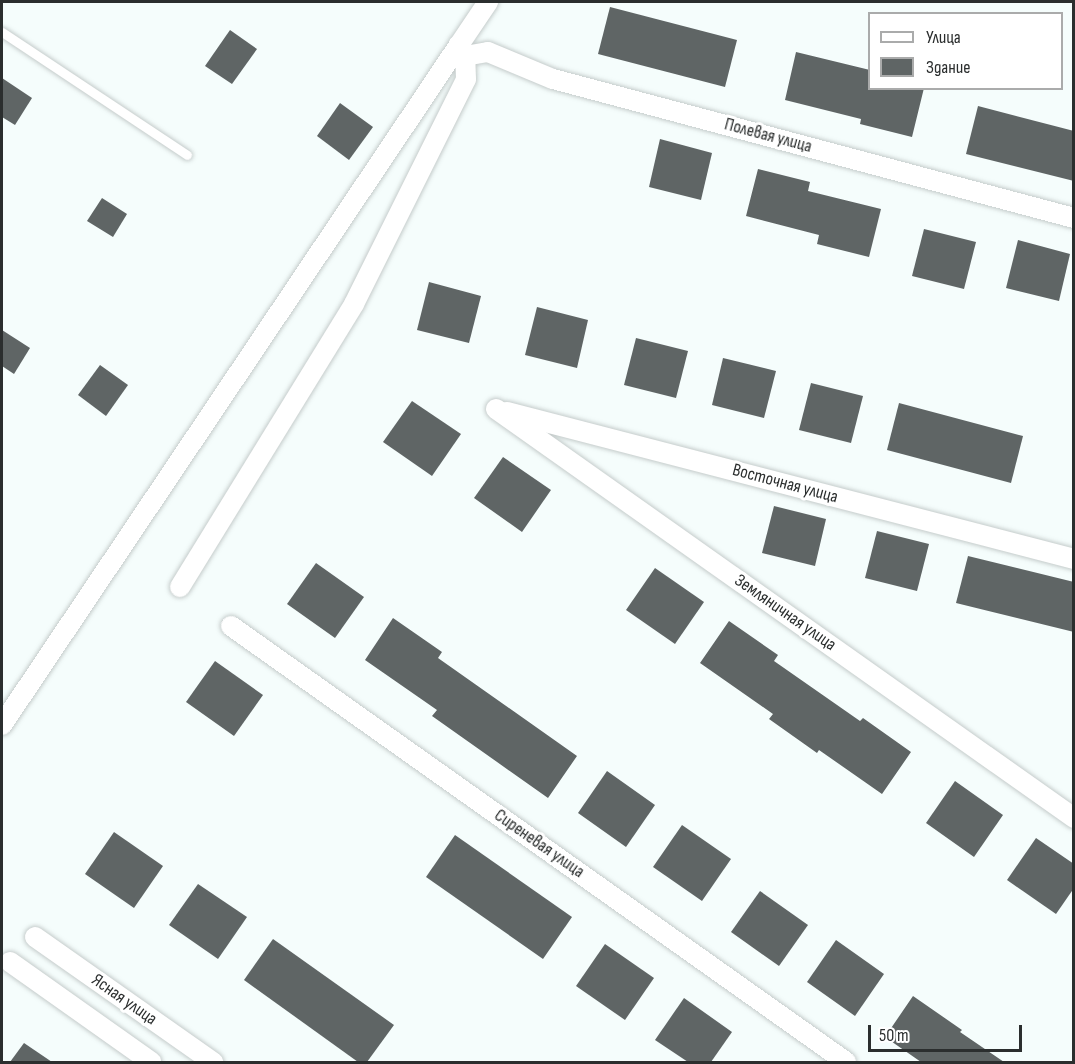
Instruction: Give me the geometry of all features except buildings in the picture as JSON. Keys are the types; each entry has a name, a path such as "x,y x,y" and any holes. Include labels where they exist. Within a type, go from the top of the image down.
{"street":[{"path":"2,725 462,50 488,2"},
{"path":"180,587 354,304 466,79 462,50"},
{"name":"Полевая улица","path":"462,50 488,51 553,79 1074,218"},
{"name":"Восточная улица","path":"496,409 1074,559"},
{"name":"Земляничная улица","path":"496,409 1074,818"},
{"name":"Сиреневая улица","path":"231,626 846,1062"},
{"name":"Ясная улица","path":"35,937 213,1062"},
{"name":"Ясная улица","path":"10,962 151,1062"}],"lane":[{"path":"2,32 187,155"}]}
